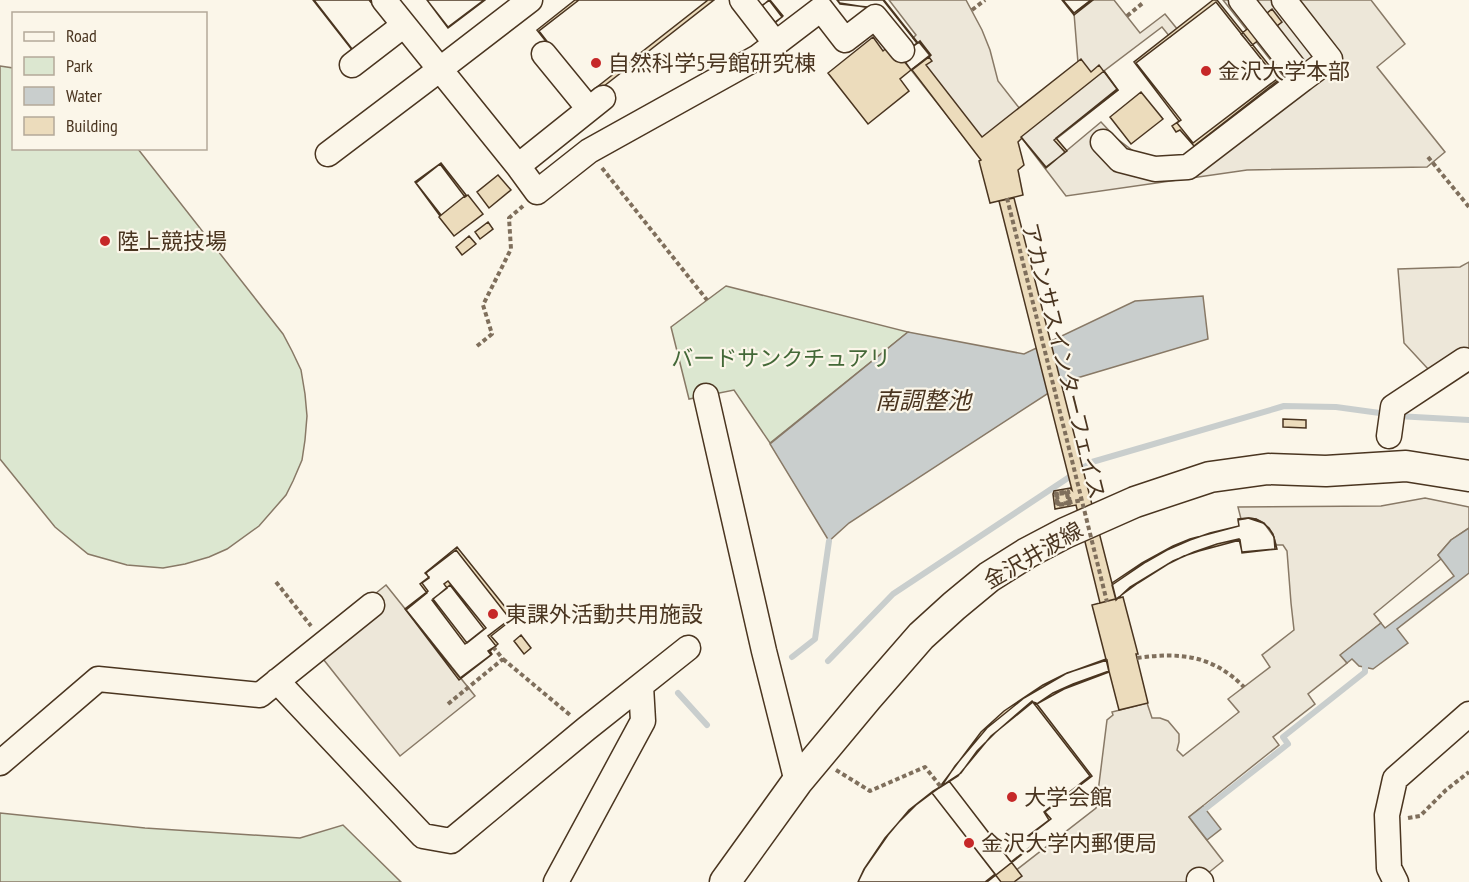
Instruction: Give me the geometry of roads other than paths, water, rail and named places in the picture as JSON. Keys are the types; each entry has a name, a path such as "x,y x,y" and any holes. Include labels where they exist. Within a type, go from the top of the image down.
{"main road":[{"name":"金沢井波線","path":"725,882 797,782 921,636 989,577 1027,553 1065,533 1135,502 1210,477 1268,469 1326,471 1406,466 1469,476"}],"lane":[{"path":"384,0 537,192 589,151 758,57 776,44 817,4 845,40 875,17 902,50"},
{"path":"328,154 530,0"},
{"path":"742,0 776,44"},
{"path":"1241,0 1303,79"},
{"path":"1103,142 1120,160 1155,169 1188,167 1330,59 1284,0"},
{"path":"352,65 404,25"},
{"path":"518,166 596,104 544,54"},
{"path":"1391,424 1464,360"},
{"path":"706,396 764,651 797,782"},
{"path":"0,763 98,679 260,695 372,605"},
{"path":"277,681 423,836 451,841 688,648"},
{"path":"556,882 643,721 641,686"},
{"path":"1396,882 1389,868 1387,821 1395,779 1469,714"}],"water":[{"name":"南調整池","path":"1203,296 1208,339 1067,381 849,523 829,541 770,444 908,332 1024,354 1135,301"},
{"path":"1469,528 1469,573 1397,629 1408,643 1373,669 1359,666 1352,659 1347,663 1340,655 1381,623 1385,628 1454,576 1438,555 1451,540"},
{"path":"1203,806 1221,829 1207,840 1189,817"}],"waterway":[{"path":"828,661 893,594 1092,462 1284,406 1336,407 1387,414"},
{"path":"1397,416 1469,420"},
{"path":"792,657 815,639 829,541"},
{"path":"1205,809 1288,744 1283,737 1365,672 1365,667"},
{"path":"678,693 707,725"}],"place":[{"name":"自然科学5号館研究棟","path":"596,63"},
{"name":"金沢大学本部","path":"1206,71"},
{"name":"陸上競技場","path":"105,241"},
{"name":"東課外活動共用施設","path":"493,614"},
{"name":"大学会館","path":"1012,797"},
{"name":"金沢大学内郵便局","path":"969,843"}],"park label":[{"name":"バードサンクチュアリ","path":"781,358"}]}
